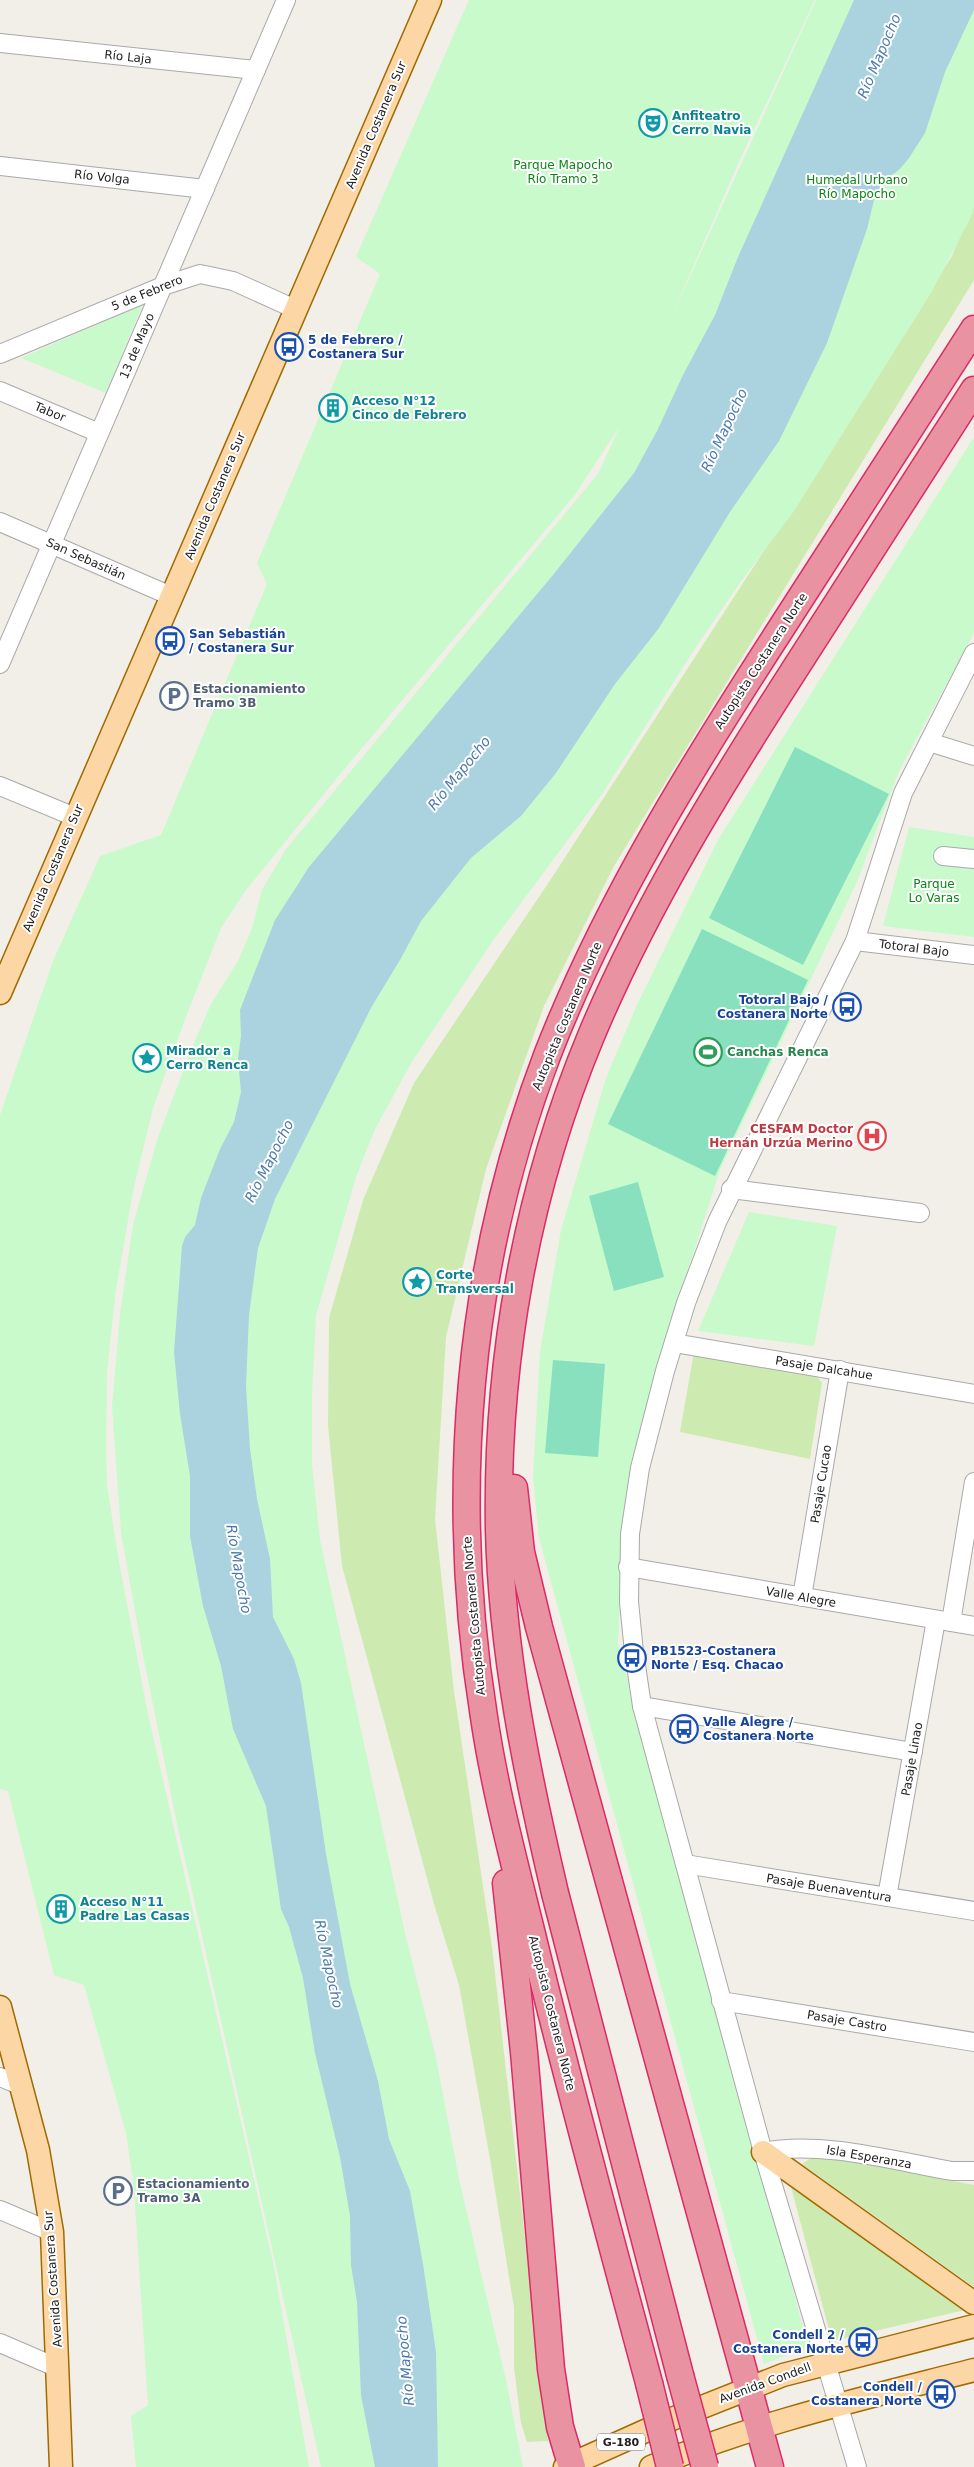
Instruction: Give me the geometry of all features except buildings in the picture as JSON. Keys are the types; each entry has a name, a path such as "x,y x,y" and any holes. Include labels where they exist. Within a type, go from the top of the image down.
{"highway":[{"name":"Autopista Costanera Norte","path":"670,2467 560,2049 500,1800 484,1718 472,1622 466,1541 466,1442 473,1358 483,1293 498,1222 522,1130 549,1053 583,970 641,858 715,732 974,329"},
{"path":"705,2467 555,1893 520,1730 506,1634 500,1556 499,1474 504,1391 522,1266 541,1184 572,1085 613,986 668,877 730,771 974,390"},
{"path":"504,1391 517,1523 531,1596 770,2467"},
{"path":"500,1800 551,2369 560,2427 569,2466"}],"main road":[{"name":"Avenida Costanera Sur","path":"0,993 430,0"},
{"name":"Avenida Costanera Sur","path":"0,2007 38,2150 52,2232 61,2467"},
{"path":"763,2152 974,2303"},
{"name":"Avenida Condell","path":"569,2466 748,2388 827,2362 974,2326"},
{"name":"G-180","path":"651,2467 720,2440 758,2428 840,2404 974,2370"}],"street":[{"name":"13 de Mayo","path":"1,658 286,0"},
{"name":"Río Laja","path":"0,43 256,70"},
{"name":"Río Volga","path":"0,166 205,188"},
{"name":"5 de Febrero","path":"0,354 163,286 200,274 233,281 295,309"},
{"name":"Tabor","path":"0,391 99,433"},
{"name":"San Sebastián","path":"0,522 171,596"},
{"path":"857,2467 840,2404 763,2152 720,2000 642,1706 634,1652 628,1567 637,1483 653,1412 698,1271 732,1189 855,941 902,793 974,652"},
{"path":"929,742 974,756"},
{"path":"0,786 75,817"},
{"path":"943,856 974,859"},
{"name":"Totoral Bajo","path":"855,941 974,956"},
{"path":"732,1189 920,1213"},
{"name":"Pasaje Dalcahue","path":"674,1342 974,1394"},
{"name":"Pasaje Cucao","path":"802,1597 840,1370"},
{"name":"Pasaje Linao","path":"887,1897 913,1752 974,1482"},
{"name":"Valle Alegre","path":"628,1567 974,1626"},
{"path":"642,1706 913,1752"},
{"name":"Pasaje Buenaventura","path":"685,1864 974,1911"},
{"name":"Pasaje Castro","path":"720,2000 974,2042"},
{"path":"0,2077 22,2086"},
{"name":"Isla Esperanza","path":"763,2152 780,2148 813,2147 952,2172 974,2171"},
{"path":"0,2210 52,2232"},
{"path":"0,2343 58,2368"}],"green space":[{"path":"469,0 815,0 738,164 666,329 816,0 974,0 974,207 971,217 931,293 794,511 742,580 698,644 602,794 492,942 413,1060 375,1129 356,1177 316,1315 312,1397 312,1464 320,1540 405,1933 436,2058 459,2179 506,2380 523,2467 321,2467 177,1824 142,1650 121,1533 112,1407 120,1314 133,1225 158,1137 211,1004 238,961 252,928 262,890 286,849 598,474 620,426 574,496 336,779 246,890 221,928 187,1014 153,1108 133,1191 115,1296 107,1372 107,1485 119,1562 148,1714 274,2267 309,2467 136,2467 131,2416 148,2405 134,2189 126,2133 84,1985 54,1975 8,1791 0,1789 0,1115 53,961 100,856 161,835 267,584 257,563 380,274 356,257"},
{"path":"974,201 974,280 614,866 544,1006 486,1169 446,1337 435,1519 454,1691 492,1947 548,2441 527,2442 521,2423 514,2367 514,2308 459,1985 434,1904 342,1566 328,1426 329,1318 363,1200 414,1083 551,879 832,446 952,256"},
{"path":"143,304 106,393 21,358"},
{"path":"974,437 974,633 899,771 857,882 720,1170 661,1354 625,1505 618,1643 660,1810 701,1941 808,2347 764,2364 539,1538 533,1477 540,1352 561,1230 606,1078 636,1007 718,840"},
{"path":"795,747 889,794 803,965 709,918"},
{"name":"Parque Lo Varas","path":"909,827 974,837 974,937 883,926"},
{"name":"Canchas Renca","path":"702,929 808,980 715,1176 608,1124"},
{"path":"638,1182 664,1277 614,1291 589,1196"},
{"path":"749,1212 837,1226 814,1346 698,1331"},
{"path":"694,1352 814,1373 822,1383 810,1459 680,1432"},
{"path":"553,1360 605,1364 598,1457 545,1453"},
{"path":"817,2154 974,2185 974,2287 802,2164"},
{"path":"791,2187 965,2310 832,2341"}],"water":[{"name":"Río Mapocho","path":"854,0 974,0 974,10 945,72 925,133 909,158 899,170 887,178 875,196 867,229 827,343 779,441 730,512 659,628 615,684 556,773 521,816 471,858 421,921 372,1006 275,1199 258,1248 249,1315 246,1387 250,1449 257,1499 270,1559 273,1617 294,1659 301,1683 326,1854 350,1984 378,2081 389,2139 410,2191 436,2352 438,2467 375,2467 361,2395 357,2302 351,2265 350,2216 340,2157 315,2053 303,1978 289,1927 281,1909 266,1806 233,1729 221,1666 203,1606 190,1536 190,1476 180,1414 174,1352 182,1246 185,1237 195,1225 201,1198 220,1149 234,1122 241,1092 238,1059 241,1036 240,1010 275,920 309,867 553,575 634,473 715,315 738,257"}],"place":[{"name":"Anfiteatro Cerro Navia","path":"653,123"},
{"name":"5 de Febrero / Costanera Sur","path":"289,347"},
{"name":"Acceso N°12 Cinco de Febrero","path":"333,408"},
{"name":"San Sebastián / Costanera Sur","path":"170,641"},
{"name":"Estacionamiento Tramo 3B","path":"174,696"},
{"name":"Totoral Bajo / Costanera Norte","path":"847,1007"},
{"name":"Canchas Renca","path":"708,1052"},
{"name":"Mirador a Cerro Renca","path":"147,1058"},
{"name":"CESFAM Doctor Hernán Urzúa Merino","path":"872,1136"},
{"name":"Corte Transversal","path":"417,1282"},
{"name":"PB1523-Costanera Norte / Esq. Chacao","path":"632,1658"},
{"name":"Valle Alegre / Costanera Norte","path":"684,1729"},
{"name":"Acceso N°11 Padre Las Casas","path":"61,1909"},
{"name":"Estacionamiento Tramo 3A","path":"118,2191"},
{"name":"Condell 2 / Costanera Norte","path":"863,2342"},
{"name":"Condell / Costanera Norte","path":"941,2394"}],"park label":[{"name":"Parque Mapocho Río Tramo 3","path":"563,172"},
{"name":"Humedal Urbano Río Mapocho","path":"857,187"}]}
